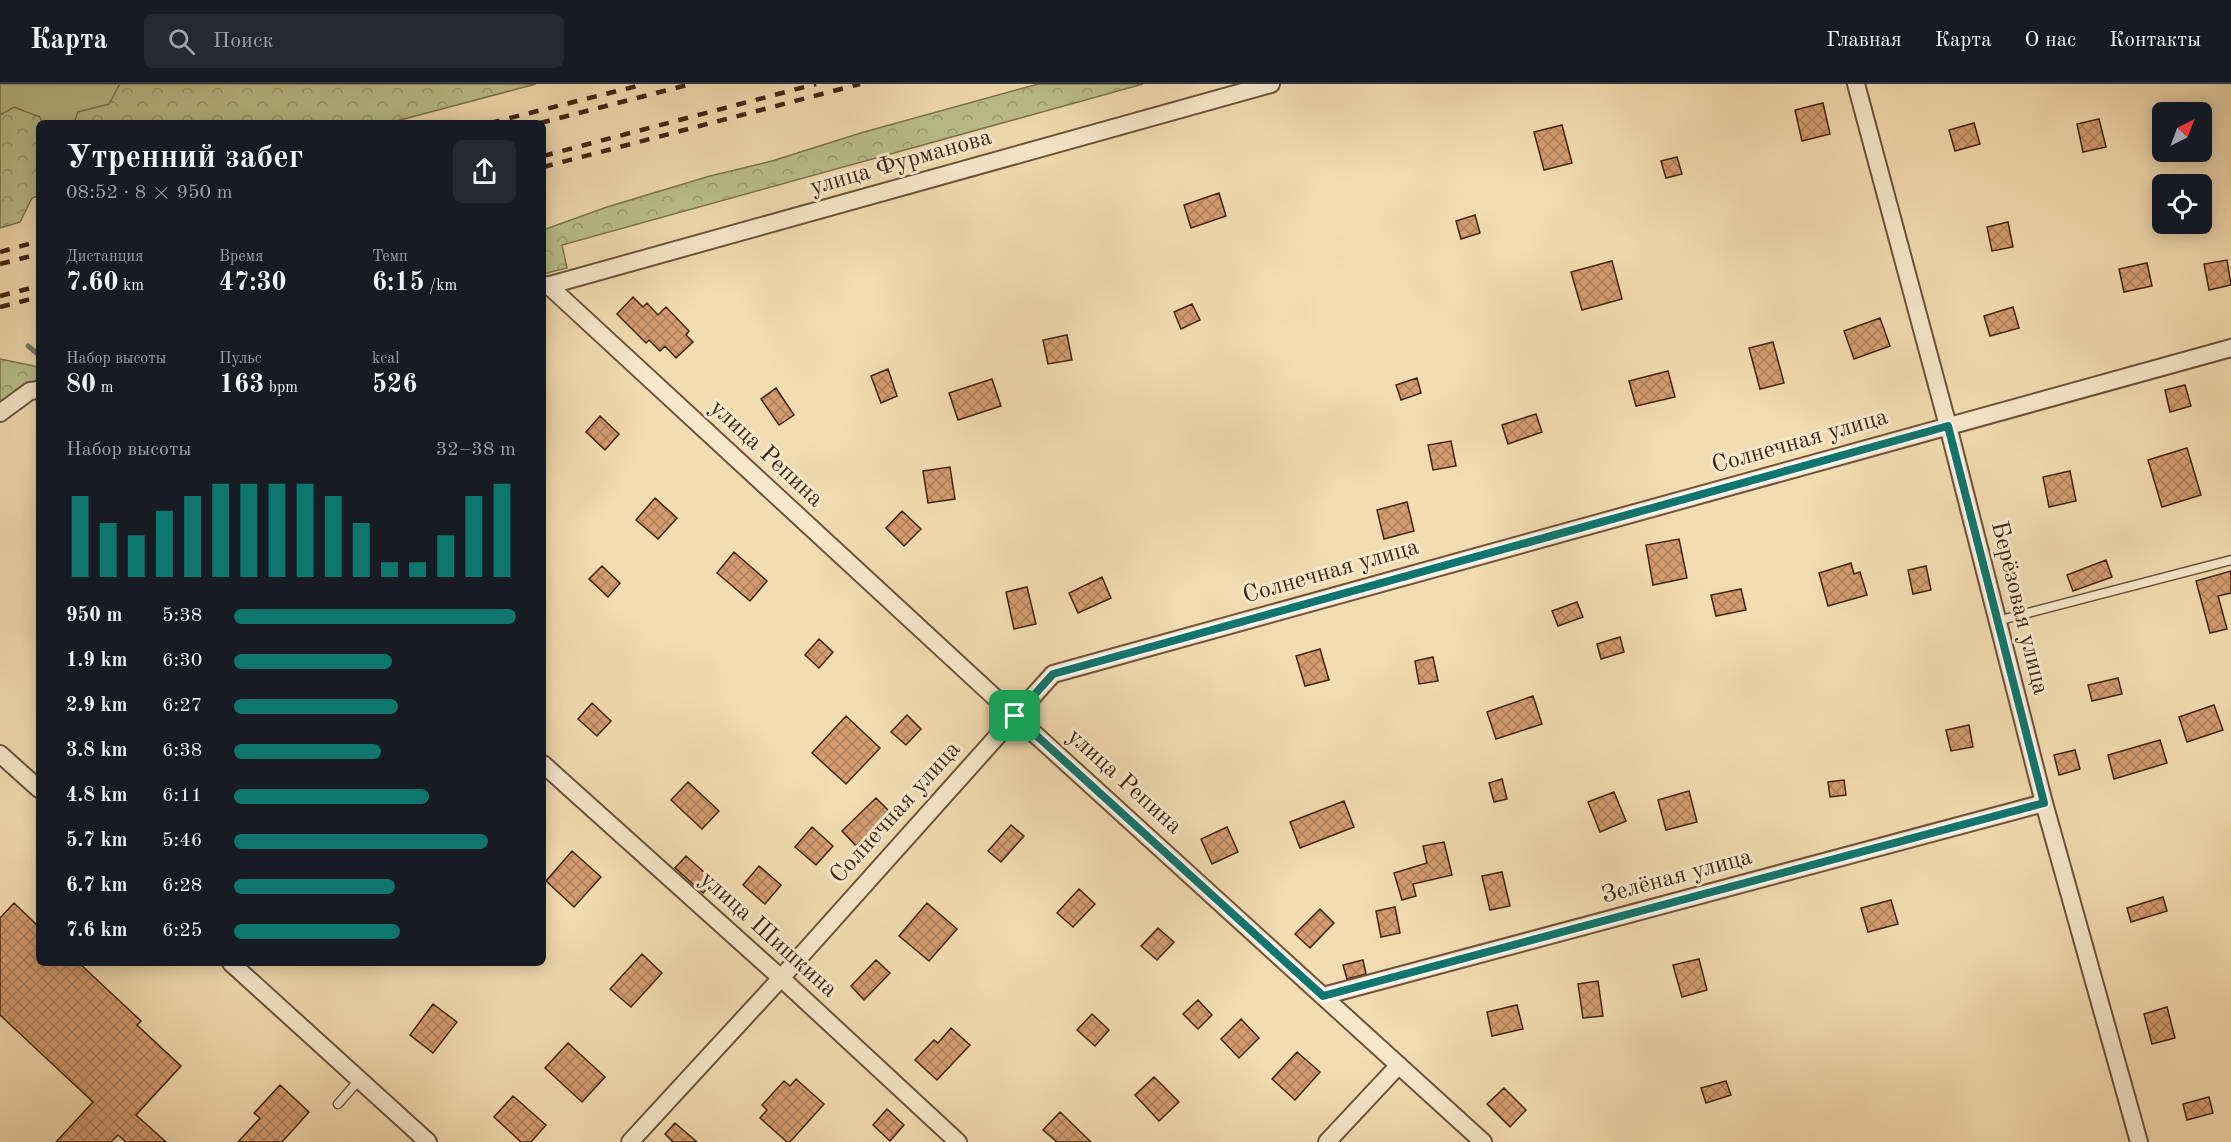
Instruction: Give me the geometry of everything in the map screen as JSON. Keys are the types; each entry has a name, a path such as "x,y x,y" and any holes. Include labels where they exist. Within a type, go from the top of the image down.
{"street":[{"name":"улица Фурманова","path":"546,286 632,264 1271,84"},
{"name":"Берёзовая улица","path":"1856,84 1948,426 2044,803 2139,1142"},
{"name":"улица Репина","path":"546,286 1483,1142"},
{"name":"Солнечная улица","path":"630,1142 781,978 1053,674 2231,348"},
{"path":"0,413 30,392 36,391"},
{"path":"0,754 36,786"},
{"name":"улица Шишкина","path":"546,767 781,978 958,1142"},
{"name":"Зелёная улица","path":"1323,996 2044,803"},
{"path":"234,966 428,1142"},
{"path":"1327,1142 1399,1065"}],"lane":[{"path":"1997,621 2231,560"},
{"path":"338,1104 359,1080"}],"green space":[{"path":"0,84 305,84 194,120 36,120 36,128 0,183"},
{"path":"120,84 536,84 400,120 75,120 78,112 109,104"},
{"path":"1038,84 1143,84 562,245 567,268 546,273 546,229 607,207 710,176 772,161 864,132"},
{"path":"14,107 40,117 41,120 36,120 36,197 32,198 20,222 0,228 0,115"},
{"path":"0,359 36,366 36,381 0,415"}],"building":[{"path":"1823,103 1830,134 1802,141 1795,110"},
{"path":"2099,119 2106,147 2083,152 2077,124"},
{"path":"1974,123 1980,144 1955,151 1949,130"},
{"path":"1562,125 1572,163 1544,170 1534,132"},
{"path":"1677,157 1682,174 1666,178 1661,161"},
{"path":"1219,193 1226,216 1191,228 1184,205"},
{"path":"1475,215 1480,233 1461,239 1456,221"},
{"path":"2008,222 2013,247 1992,251 1987,227"},
{"path":"2227,260 2231,285 2209,290 2204,264"},
{"path":"1612,261 1622,299 1582,310 1571,272"},
{"path":"2147,263 2152,286 2124,292 2119,269"},
{"path":"633,297 643,307 647,303 658,315 666,307 689,331 686,335 693,342 676,358 665,346 660,351 649,340 646,343 617,314"},
{"path":"1192,304 1200,320 1181,329 1174,312"},
{"path":"2013,307 2019,328 1990,336 1984,316"},
{"path":"1880,318 1890,346 1854,359 1844,331"},
{"path":"1067,335 1072,360 1048,364 1043,340"},
{"path":"1773,342 1784,383 1760,389 1749,348"},
{"path":"888,369 897,396 881,403 871,376"},
{"path":"1668,371 1675,397 1636,406 1629,381"},
{"path":"1417,378 1421,393 1401,400 1396,385"},
{"path":"992,379 1001,406 958,420 949,393"},
{"path":"2185,385 2191,406 2170,412 2165,390"},
{"path":"776,388 794,415 779,425 761,399"},
{"path":"1536,414 1542,432 1508,444 1502,425"},
{"path":"600,416 619,434 605,450 586,432"},
{"path":"1451,441 1456,466 1433,470 1428,445"},
{"path":"2187,448 2201,495 2162,507 2148,460"},
{"path":"950,467 955,499 928,503 923,471"},
{"path":"2070,471 2076,501 2049,507 2043,477"},
{"path":"655,498 677,518 658,539 636,520"},
{"path":"1407,502 1414,531 1384,539 1377,510"},
{"path":"902,511 921,529 904,546 886,528"},
{"path":"1679,539 1687,578 1653,585 1646,545"},
{"path":"734,552 767,581 750,601 717,573"},
{"path":"2106,560 2112,577 2073,591 2067,575"},
{"path":"1851,563 1854,574 1860,572 1867,595 1828,606 1819,573"},
{"path":"602,566 620,583 608,597 589,579"},
{"path":"1926,566 1931,590 1913,594 1908,570"},
{"path":"2231,571 2231,593 2218,596 2227,629 2210,633 2196,581"},
{"path":"1102,577 1111,598 1078,613 1069,593"},
{"path":"1027,587 1036,624 1014,629 1006,592"},
{"path":"1741,589 1746,610 1716,616 1711,595"},
{"path":"1577,602 1583,617 1558,626 1552,611"},
{"path":"1620,637 1624,652 1601,659 1597,644"},
{"path":"819,639 833,652 819,668 805,655"},
{"path":"1320,649 1329,680 1305,686 1296,656"},
{"path":"1433,657 1438,681 1419,684 1415,661"},
{"path":"2118,678 2122,694 2092,701 2088,685"},
{"path":"1533,696 1542,724 1496,739 1487,712"},
{"path":"592,703 611,721 597,736 578,719"},
{"path":"2214,705 2223,730 2187,742 2179,717"},
{"path":"907,715 921,729 906,745 891,732"},
{"path":"846,716 880,748 846,784 812,753"},
{"path":"1969,725 1973,747 1951,751 1946,730"},
{"path":"2160,740 2167,763 2114,779 2108,755"},
{"path":"2075,750 2080,769 2059,775 2054,755"},
{"path":"1502,779 1507,799 1494,802 1489,783"},
{"path":"1844,780 1846,795 1830,797 1828,782"},
{"path":"688,782 719,811 702,829 671,800"},
{"path":"1689,791 1697,822 1666,830 1658,800"},
{"path":"1614,792 1626,821 1600,832 1588,802"},
{"path":"876,798 891,813 856,846 842,831"},
{"path":"1344,801 1354,827 1300,848 1290,822"},
{"path":"1011,825 1024,836 1001,862 988,851"},
{"path":"812,827 833,846 816,865 795,847"},
{"path":"1227,827 1238,852 1212,864 1201,839"},
{"path":"1444,842 1452,875 1413,884 1416,896 1402,900 1394,873 1427,863 1423,846"},
{"path":"572,851 601,877 574,907 546,881"},
{"path":"686,856 714,881 703,893 675,868"},
{"path":"759,866 781,885 765,904 743,885"},
{"path":"1502,872 1510,906 1490,910 1482,876"},
{"path":"1079,889 1095,904 1073,927 1057,913"},
{"path":"2163,897 2167,911 2131,922 2127,908"},
{"path":"1891,900 1898,924 1868,932 1861,908"},
{"path":"14,903 36,924 36,966 82,966 141,1021 137,1025 181,1066 136,1115 166,1142 126,1142 118,1135 111,1142 56,1142 93,1102 0,1015 0,918"},
{"path":"927,903 957,929 929,961 899,936"},
{"path":"1395,907 1400,933 1381,937 1376,911"},
{"path":"1320,909 1334,923 1310,948 1295,934"},
{"path":"1158,928 1174,942 1157,960 1141,946"},
{"path":"642,954 662,973 631,1007 610,989"},
{"path":"1699,959 1707,990 1682,997 1673,965"},
{"path":"876,960 890,973 864,1000 851,986"},
{"path":"1363,960 1366,974 1347,979 1343,965"},
{"path":"1598,981 1603,1016 1583,1018 1578,984"},
{"path":"1198,1000 1212,1015 1198,1029 1183,1014"},
{"path":"433,1004 457,1022 433,1053 410,1035"},
{"path":"1517,1005 1523,1029 1492,1036 1487,1012"},
{"path":"2167,1007 2175,1038 2152,1044 2144,1014"},
{"path":"1092,1014 1109,1030 1095,1046 1077,1030"},
{"path":"1241,1019 1259,1038 1239,1058 1221,1039"},
{"path":"951,1028 970,1045 937,1080 915,1060 934,1040 938,1043"},
{"path":"568,1043 605,1077 582,1102 545,1068"},
{"path":"1297,1052 1320,1072 1295,1100 1272,1079"},
{"path":"1154,1077 1179,1102 1159,1121 1135,1095"},
{"path":"796,1079 824,1104 790,1142 787,1142 760,1118 767,1110 762,1105 784,1081 790,1086"},
{"path":"1726,1081 1731,1095 1706,1103 1701,1088"},
{"path":"280,1085 309,1112 282,1142 238,1142 260,1118 254,1113"},
{"path":"1504,1088 1526,1110 1510,1127 1487,1104"},
{"path":"513,1096 546,1125 531,1142 521,1142 494,1117"},
{"path":"2209,1097 2213,1113 2187,1120 2183,1104"},
{"path":"887,1109 904,1125 890,1141 873,1125"},
{"path":"1060,1112 1091,1142 1057,1142 1043,1130"},
{"path":"675,1123 697,1142 673,1142 665,1134"}],"waterway":[{"path":"28,346 36,353"}],"railway":[{"path":"502,120 645,84"},
{"path":"546,121 691,84"},
{"path":"546,155 816,84"},
{"path":"546,166 860,84"},
{"path":"0,252 36,242"},
{"path":"0,264 36,255"},
{"path":"0,296 36,287"},
{"path":"0,307 36,298"}],"route":[{"path":"1948,426 2044,803 1323,996 1015,716 1053,674 1948,426"}]}
